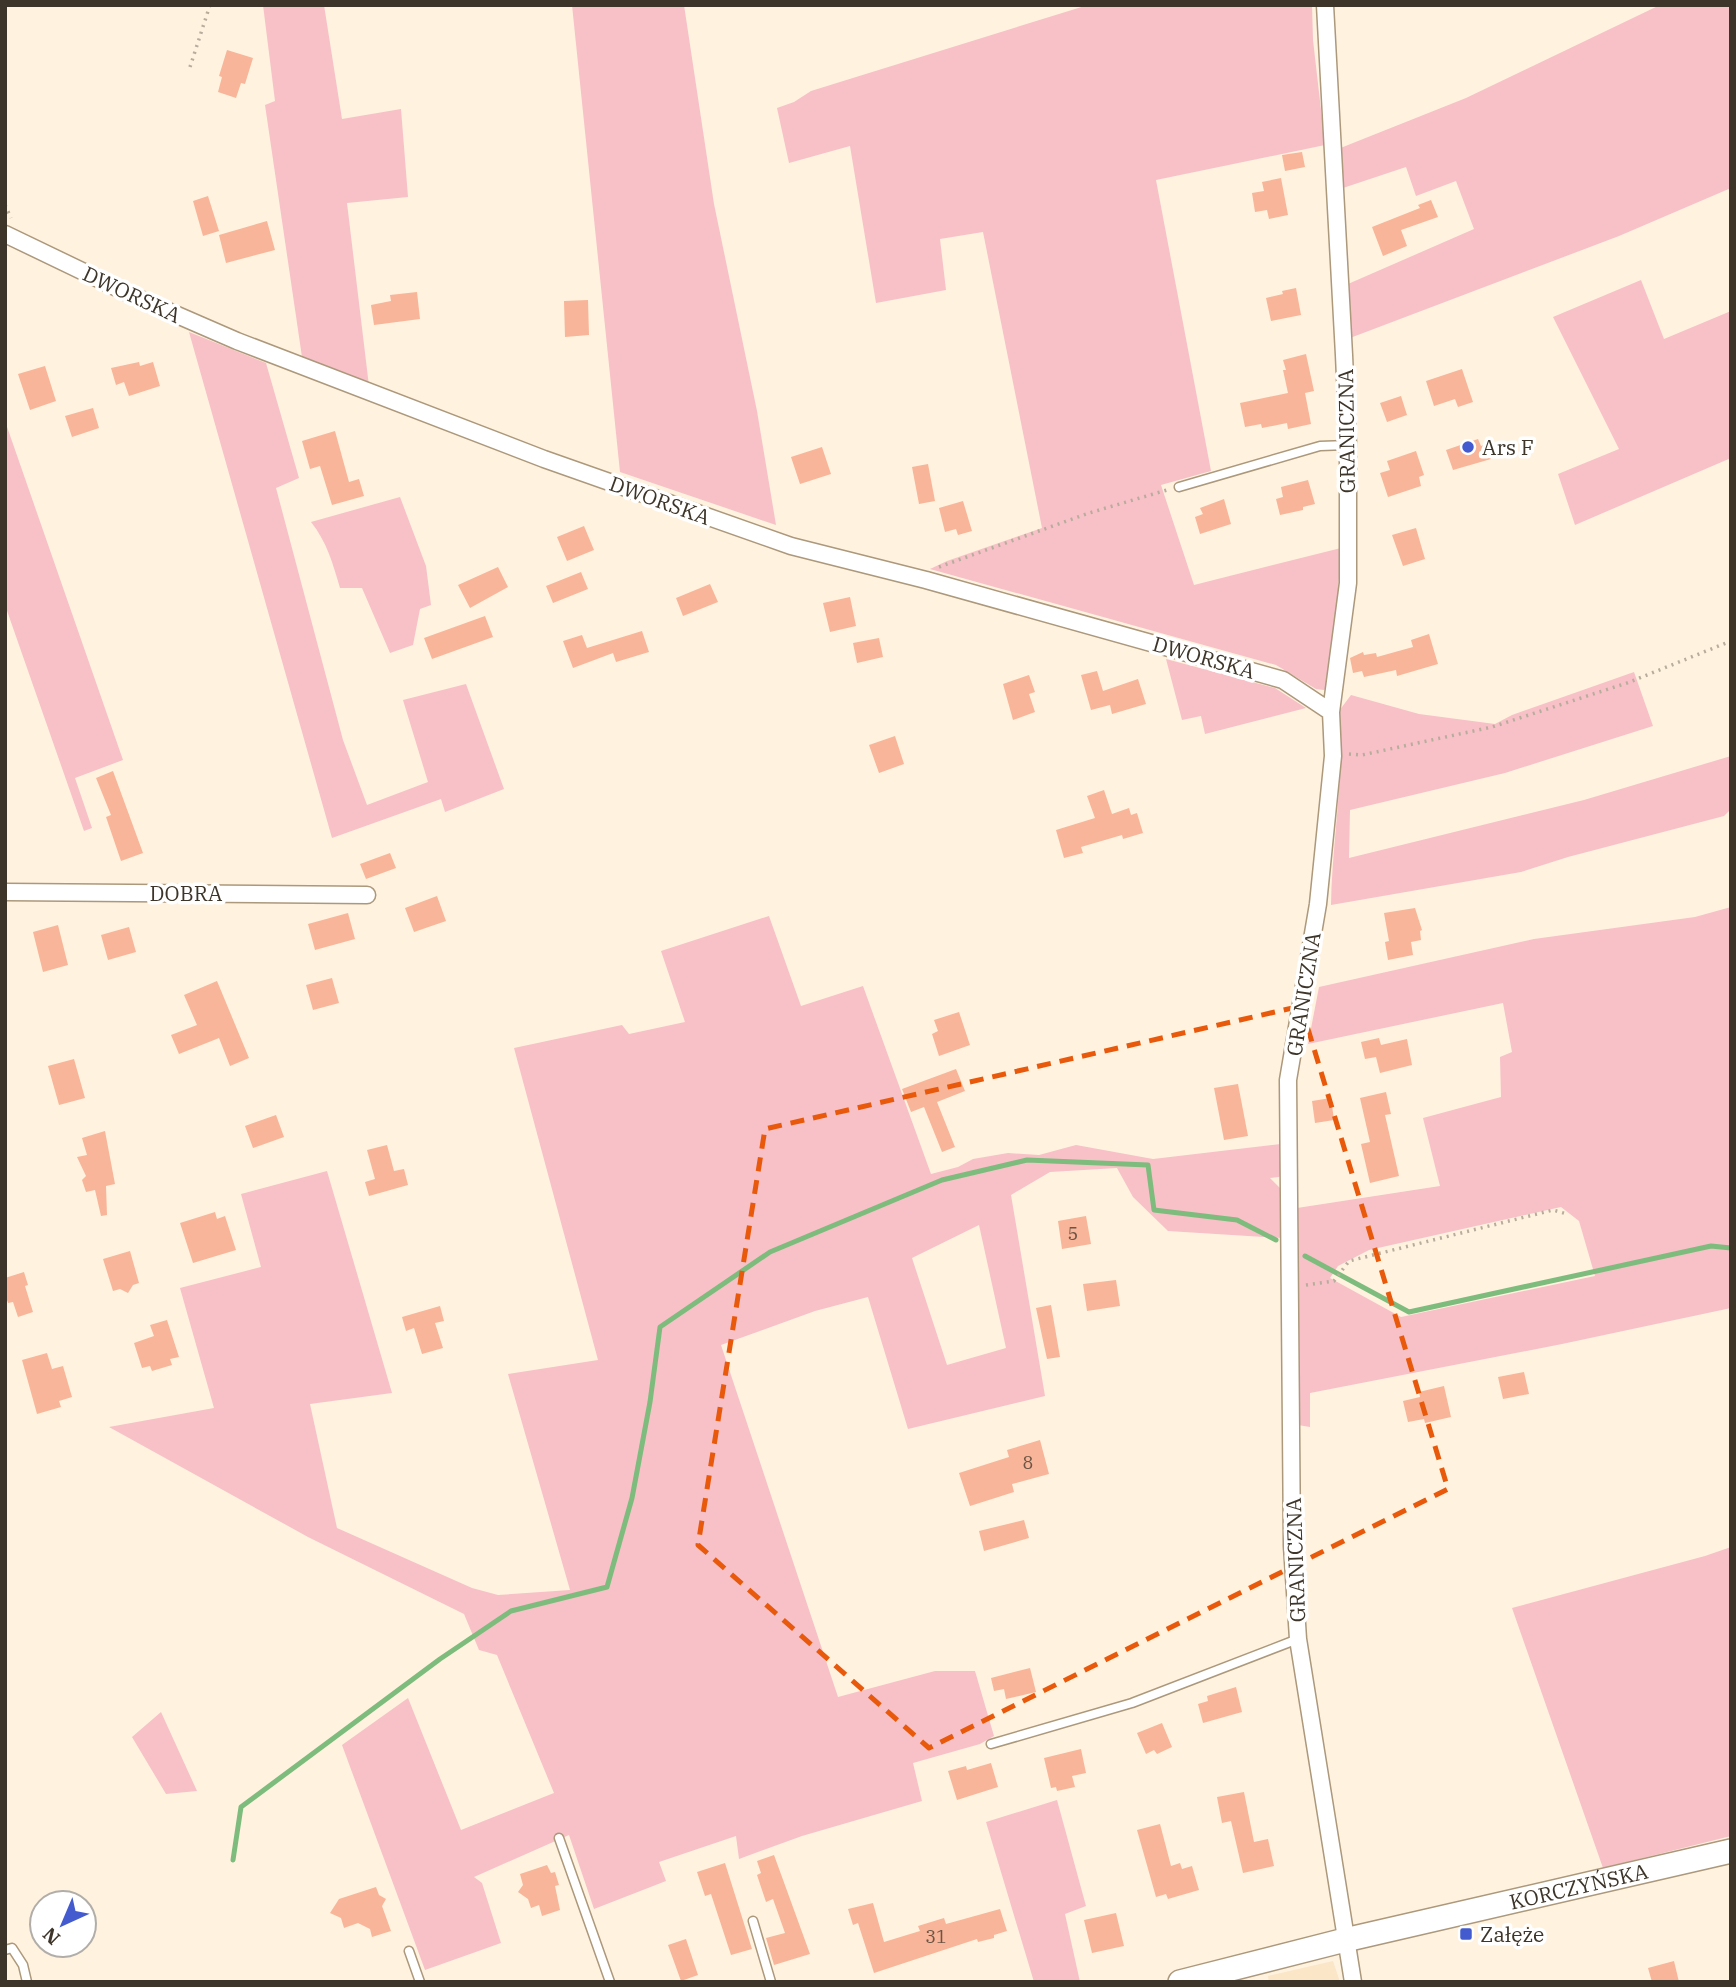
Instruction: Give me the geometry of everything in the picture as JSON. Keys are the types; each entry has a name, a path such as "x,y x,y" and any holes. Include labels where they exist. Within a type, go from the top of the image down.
{"main road":[{"name":"KORCZYŃSKA","path":"1180,1982 1345,1940 1731,1851"}],"street":[{"name":"GRANICZNA","path":"1325,5 1348,445 1348,583 1331,712 1333,751 1318,904 1289,1080 1292,1546 1298,1639 1353,1982"},
{"name":"DWORSKA","path":"5,234 138,298 237,341 544,459 791,546 926,580 1283,680 1331,712"},
{"name":"DOBRA","path":"5,892 367,895"}],"lane":[{"path":"1180,487 1320,446 1348,445"},
{"path":"991,1744 1132,1703 1298,1639"},
{"path":"559,1838 610,1982"},
{"path":"753,1921 771,1982"},
{"path":"5,1950 12,1948 23,1965 27,1982"},
{"path":"409,1951 420,1982"}],"path":[{"path":"190,67 210,5"},
{"path":"926,580 935,568 1089,513 1180,487"},
{"path":"1333,751 1362,755 1492,727 1627,683 1731,641"},
{"path":"1290,1288 1334,1282 1349,1261 1553,1210 1567,1214"}],"highlighted area":[{"path":"1301,1006 1448,1489 929,1748 698,1545 765,1129"}],"shaded area":[{"path":"263,5 324,5 342,119 401,109 408,197 347,203 369,386 302,357 265,105 275,101"},
{"path":"572,5 684,5 714,204 757,411 776,525 620,472"},
{"path":"1088,5 1312,5 1313,40 1325,145 1156,180 1211,471 1161,485 1194,585 1341,548 1332,681 1324,690 1316,689 1276,665 930,569 1042,528 983,232 940,239 946,290 876,303 850,146 789,163 777,108 794,102 811,91"},
{"path":"1660,5 1731,5 1731,188 1619,236 1350,338 1348,284 1474,229 1456,181 1416,196 1406,167 1340,189 1338,149 1466,98"},
{"path":"1641,280 1664,339 1731,311 1731,458 1575,525 1558,474 1619,449 1553,317"},
{"path":"189,332 266,363 299,478 276,488 343,740 367,805 428,782 403,700 466,684 504,789 445,812 441,799 332,838"},
{"path":"5,421 123,760 75,778 92,828 84,831 5,605"},
{"path":"400,497 426,566 431,605 420,609 413,645 390,653 362,588 340,588 325,545 311,522"},
{"path":"1166,659 1275,688 1306,708 1205,734 1201,716 1182,720"},
{"path":"1634,672 1653,726 1505,773 1350,810 1349,858 1584,800 1731,756 1731,809 1724,816 1521,872 1331,905 1339,784 1339,711 1351,695 1419,714 1495,724 1512,715"},
{"path":"1731,907 1731,1308 1310,1393 1310,1427 1298,1425 1297,1208 1440,1186 1423,1118 1501,1097 1500,1057 1512,1052 1503,1003 1308,1044 1319,987 1534,939 1695,917","holes":["1561,1207 1579,1221 1595,1276 1401,1317 1330,1278 1338,1266 1369,1250"]},
{"path":"769,916 801,1006 863,986 931,1174 958,1167 973,1159 1008,1153 1039,1155 1076,1145 1153,1159 1281,1144 1283,1174 1270,1178 1280,1188 1282,1238 1168,1231 1133,1197 1117,1168 1050,1172 1011,1195 1045,1396 908,1429 868,1297 815,1311 721,1345 838,1697 935,1671 975,1671 994,1736 980,1744 913,1763 922,1801 802,1836 739,1859 736,1836 659,1862 666,1881 594,1909 569,1835 474,1877 482,1883 501,1943 425,1970 342,1745 408,1698 461,1830 554,1793 497,1655 479,1650 464,1614 308,1537 109,1427 214,1408 180,1288 261,1267 241,1194 327,1171 392,1393 310,1404 337,1528 472,1588 498,1595 570,1590 508,1374 598,1360 514,1048 622,1025 629,1034 685,1022 661,951","holes":["979,1225 1006,1348 947,1365 912,1258"]},
{"path":"1731,1547 1731,1836 1603,1868 1512,1608"},
{"path":"161,1712 197,1791 166,1794 132,1737"},
{"path":"1057,1800 1086,1906 1065,1914 1080,1982 1034,1982 986,1822"},
{"path":"1333,1961 1340,1982 1269,1982 1268,1976"}],"building":[{"path":"227,50 253,58 245,84 241,83 236,98 218,92 222,77 219,76"},
{"path":"1302,152 1305,167 1285,171 1282,155"},
{"path":"1281,178 1288,215 1269,219 1267,210 1255,212 1252,193 1264,191 1262,182"},
{"path":"208,196 219,231 203,236 193,201"},
{"path":"1431,200 1438,217 1401,230 1407,246 1383,256 1372,227 1420,208 1418,205"},
{"path":"267,221 275,250 226,263 219,235"},
{"path":"1296,288 1301,315 1271,321 1266,298"},
{"path":"417,292 420,319 374,325 371,305 391,301 390,295"},
{"path":"588,300 589,335 565,337 564,301"},
{"path":"1306,354 1314,391 1305,393 1311,424 1288,429 1287,423 1262,428 1261,424 1245,427 1240,403 1288,393 1283,360"},
{"path":"139,362 140,366 153,362 160,386 129,396 124,382 116,385 111,368"},
{"path":"45,366 56,401 30,410 18,374"},
{"path":"1462,369 1473,402 1458,407 1455,399 1434,406 1426,381"},
{"path":"1401,396 1407,415 1387,422 1380,403"},
{"path":"93,408 99,428 72,437 65,416"},
{"path":"335,431 349,482 359,479 364,496 332,505 320,466 310,469 302,441"},
{"path":"1478,439 1481,446 1486,444 1491,459 1453,470 1446,450"},
{"path":"822,447 831,474 800,484 791,457"},
{"path":"1416,451 1424,475 1419,477 1421,486 1388,497 1380,473 1390,470 1387,461"},
{"path":"928,464 935,501 919,504 912,467"},
{"path":"1308,480 1315,504 1303,507 1303,510 1280,515 1276,499 1283,497 1281,487"},
{"path":"1224,499 1231,524 1200,534 1195,517 1203,514 1200,508"},
{"path":"963,501 972,531 958,535 956,529 945,532 939,508"},
{"path":"584,526 594,550 567,561 557,537"},
{"path":"1416,528 1425,559 1403,566 1392,535"},
{"path":"498,567 508,587 470,608 458,585"},
{"path":"581,572 588,589 553,603 546,586"},
{"path":"710,584 718,602 683,616 676,598"},
{"path":"850,597 856,626 830,632 823,603"},
{"path":"485,616 493,637 432,659 424,638"},
{"path":"642,631 649,652 616,662 613,653 573,668 563,641 582,635 587,648"},
{"path":"1429,634 1438,664 1397,676 1396,670 1364,677 1362,671 1353,673 1350,658 1363,652 1364,655 1376,653 1377,657 1413,647 1411,640"},
{"path":"879,638 883,657 857,663 853,643"},
{"path":"1097,671 1103,691 1138,679 1146,704 1112,714 1110,705 1091,710 1081,675"},
{"path":"1029,675 1035,692 1029,694 1035,712 1013,720 1003,684"},
{"path":"895,736 904,764 879,773 869,745"},
{"path":"113,771 143,853 121,861 106,817 111,815 96,778"},
{"path":"1104,790 1112,814 1129,808 1131,815 1137,813 1143,833 1123,839 1122,835 1081,847 1083,853 1064,858 1056,830 1095,818 1087,796"},
{"path":"390,853 396,868 366,879 360,864"},
{"path":"437,896 446,921 414,932 405,908"},
{"path":"1415,908 1422,930 1421,940 1411,942 1413,955 1388,960 1385,942 1389,941 1384,913"},
{"path":"348,913 355,939 315,950 308,924"},
{"path":"58,925 68,965 43,972 33,932"},
{"path":"129,927 136,952 108,960 101,935"},
{"path":"332,978 339,1003 313,1010 306,985"},
{"path":"217,981 249,1058 230,1066 219,1038 179,1054 171,1035 197,1025 184,995"},
{"path":"959,1012 970,1045 939,1056 932,1034 938,1031 934,1020"},
{"path":"1379,1038 1381,1045 1407,1039 1412,1065 1380,1073 1376,1057 1365,1059 1361,1042"},
{"path":"74,1059 85,1098 59,1105 48,1066"},
{"path":"956,1069 965,1091 937,1102 955,1147 942,1152 924,1107 911,1112 902,1089"},
{"path":"1238,1084 1248,1136 1224,1140 1214,1088"},
{"path":"1386,1092 1391,1114 1385,1115 1399,1176 1370,1183 1361,1144 1370,1142 1360,1098"},
{"path":"1331,1098 1334,1120 1315,1123 1312,1101"},
{"path":"276,1115 284,1137 253,1148 245,1126"},
{"path":"105,1131 115,1184 106,1186 107,1215 101,1216 95,1190 86,1192 82,1180 86,1176 77,1157 87,1155 82,1138"},
{"path":"387,1145 394,1171 404,1169 408,1185 369,1196 365,1182 375,1179 367,1150"},
{"path":"215,1212 217,1219 225,1216 236,1250 193,1263 180,1223"},
{"path":"1086,1216 1091,1244 1062,1249 1058,1221"},
{"path":"130,1251 139,1283 133,1285 128,1293 120,1289 113,1291 103,1259"},
{"path":"24,1272 33,1312 18,1317 13,1302 8,1303 5,1294 5,1278"},
{"path":"1116,1280 1120,1306 1087,1311 1083,1284"},
{"path":"1051,1305 1060,1357 1047,1359 1036,1308"},
{"path":"440,1306 444,1321 435,1323 443,1348 422,1354 414,1328 406,1331 402,1317"},
{"path":"167,1320 179,1357 170,1359 172,1365 152,1371 150,1366 142,1368 134,1343 154,1336 150,1325"},
{"path":"47,1353 52,1369 63,1366 72,1397 59,1401 61,1407 37,1414 22,1360"},
{"path":"1524,1372 1529,1394 1503,1399 1498,1377"},
{"path":"1444,1386 1451,1417 1425,1423 1424,1419 1408,1422 1403,1401 1420,1397 1419,1392"},
{"path":"1040,1440 1049,1474 1012,1484 1014,1492 970,1506 959,1473 1009,1457 1007,1450"},
{"path":"1024,1520 1029,1538 984,1551 979,1531"},
{"path":"1030,1668 1036,1692 1006,1699 1004,1689 994,1691 991,1678"},
{"path":"1236,1687 1242,1712 1203,1723 1198,1704 1208,1701 1207,1696"},
{"path":"1162,1723 1172,1747 1157,1754 1154,1750 1146,1754 1137,1733"},
{"path":"1081,1749 1086,1773 1072,1776 1075,1787 1057,1791 1056,1787 1051,1788 1044,1758"},
{"path":"991,1763 998,1787 957,1800 948,1771 966,1766 967,1770"},
{"path":"1244,1792 1254,1842 1268,1839 1274,1866 1243,1873 1231,1821 1222,1823 1217,1797"},
{"path":"1160,1824 1171,1866 1180,1863 1182,1869 1192,1866 1199,1890 1168,1899 1166,1894 1156,1897 1137,1830"},
{"path":"774,1855 810,1954 774,1965 766,1938 785,1933 773,1899 766,1902 757,1875 761,1873 757,1861"},
{"path":"725,1863 752,1949 731,1955 711,1894 705,1896 697,1872"},
{"path":"547,1865 551,1873 555,1872 559,1885 555,1886 560,1910 542,1916 539,1905 531,1908 528,1899 518,1892 523,1885 520,1874"},
{"path":"376,1887 379,1895 386,1899 382,1906 391,1931 372,1937 370,1929 358,1923 344,1928 341,1918 330,1913 339,1899"},
{"path":"873,1903 884,1942 920,1931 918,1926 944,1918 946,1924 1000,1909 1007,1931 994,1935 994,1938 978,1942 977,1939 874,1973 858,1923 853,1925 848,1909"},
{"path":"1116,1913 1124,1946 1092,1953 1084,1920"},
{"path":"686,1939 698,1975 681,1981 668,1945"},
{"path":"1674,1961 1679,1982 1652,1982 1648,1968"}],"waterway":[{"path":"233,1860 241,1807 440,1659 511,1611 607,1587 632,1498 650,1402 660,1327 770,1252 942,1180 1027,1160 1148,1165 1154,1210 1237,1220 1276,1240"},
{"path":"1305,1256 1409,1312 1711,1246 1731,1248"}],"place":[{"name":"Ars F","path":"1468,447"},
{"name":"Załęże","path":"1466,1934"}]}
